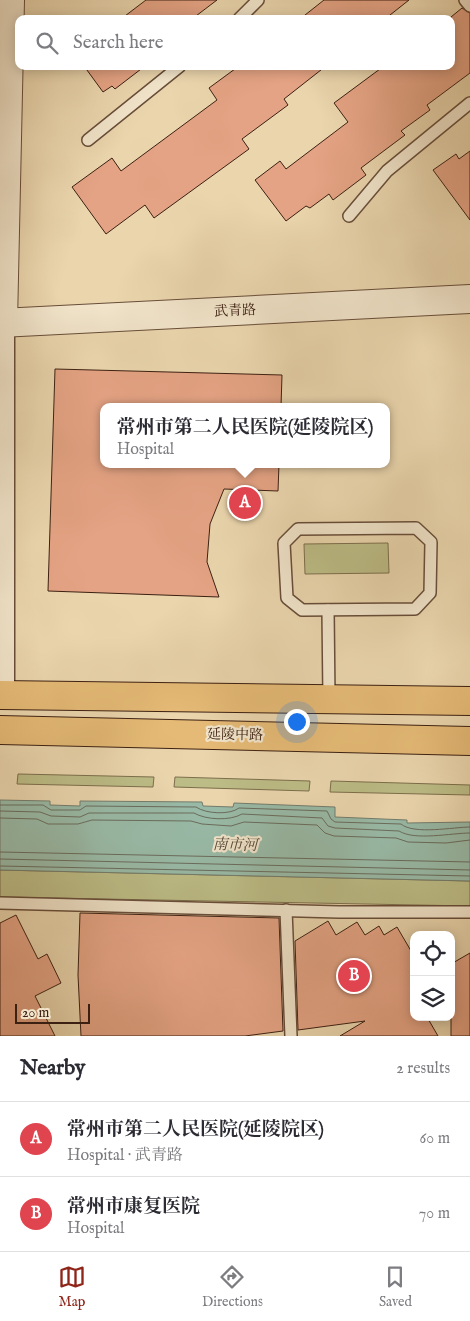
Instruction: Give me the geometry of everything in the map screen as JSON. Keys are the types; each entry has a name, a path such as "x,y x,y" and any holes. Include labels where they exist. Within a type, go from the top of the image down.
{"main road":[{"path":"1,695 470,701"},
{"name":"延陵中路","path":"0,730 470,741"}],"street":[{"path":"1,695 2,323 10,0"},
{"name":"武青路","path":"2,323 470,299"}],"lane":[{"path":"243,15 258,0"},
{"path":"465,0 470,6"},
{"path":"88,140 175,70"},
{"path":"348,216 387,171 470,103"},
{"path":"416,528 431,542 430,593 415,609 328,610 302,610 287,598 284,544 298,529 416,528"},
{"path":"328,610 329,699"},
{"path":"0,903 286,910 470,912"},
{"path":"286,910 291,1036"}],"green space":[{"path":"388,543 389,573 305,574 304,544"},
{"path":"18,774 154,777 153,787 17,784"},
{"path":"175,777 310,781 309,791 174,787"},
{"path":"331,781 470,785 470,795 330,792"},
{"path":"0,870 470,881 470,906 0,897"}],"water":[{"name":"南市河","path":"0,800 50,801 50,805 80,806 80,801 202,802 203,806 233,807 234,803 335,807 335,817 407,820 407,823 470,822 470,881 0,870"}],"building":[{"path":"146,0 217,0 197,15 126,15"},
{"path":"324,0 409,0 390,15 305,15"},
{"path":"462,8 470,13 470,73 427,105 430,110 401,131 405,135 361,168 366,175 333,200 329,194 310,208 306,206 286,221 255,180 280,161 286,169 348,122 334,103 379,70 455,70 455,15 453,15"},
{"path":"87,70 140,70 115,89 112,86 103,92"},
{"path":"234,70 321,70 284,99 288,105 242,139 249,149 154,218 145,205 106,234 72,187 112,158 121,171 217,100 209,88"},
{"path":"470,151 470,220 433,170 456,154 459,159"},
{"path":"55,369 282,375 281,403 100,403 100,468 279,468 278,491 224,489 210,524 207,562 219,597 48,591"},
{"path":"80,913 279,918 283,1031 245,1036 81,1036 78,975"},
{"path":"16,915 38,959 47,954 61,983 35,996 55,1036 0,1036 0,923"},
{"path":"328,921 336,935 357,922 365,935 379,926 384,935 397,927 410,949 410,1021 429,1021 438,1036 340,1036 365,1021 298,1030 295,941"},
{"path":"470,953 470,1036 451,1036 451,1021 455,1021 455,962"}],"place":[{"name":"常州市第二人民医院(延陵院区)","path":"245,503"},
{"name":"常州市康复医院","path":"354,976"}]}
